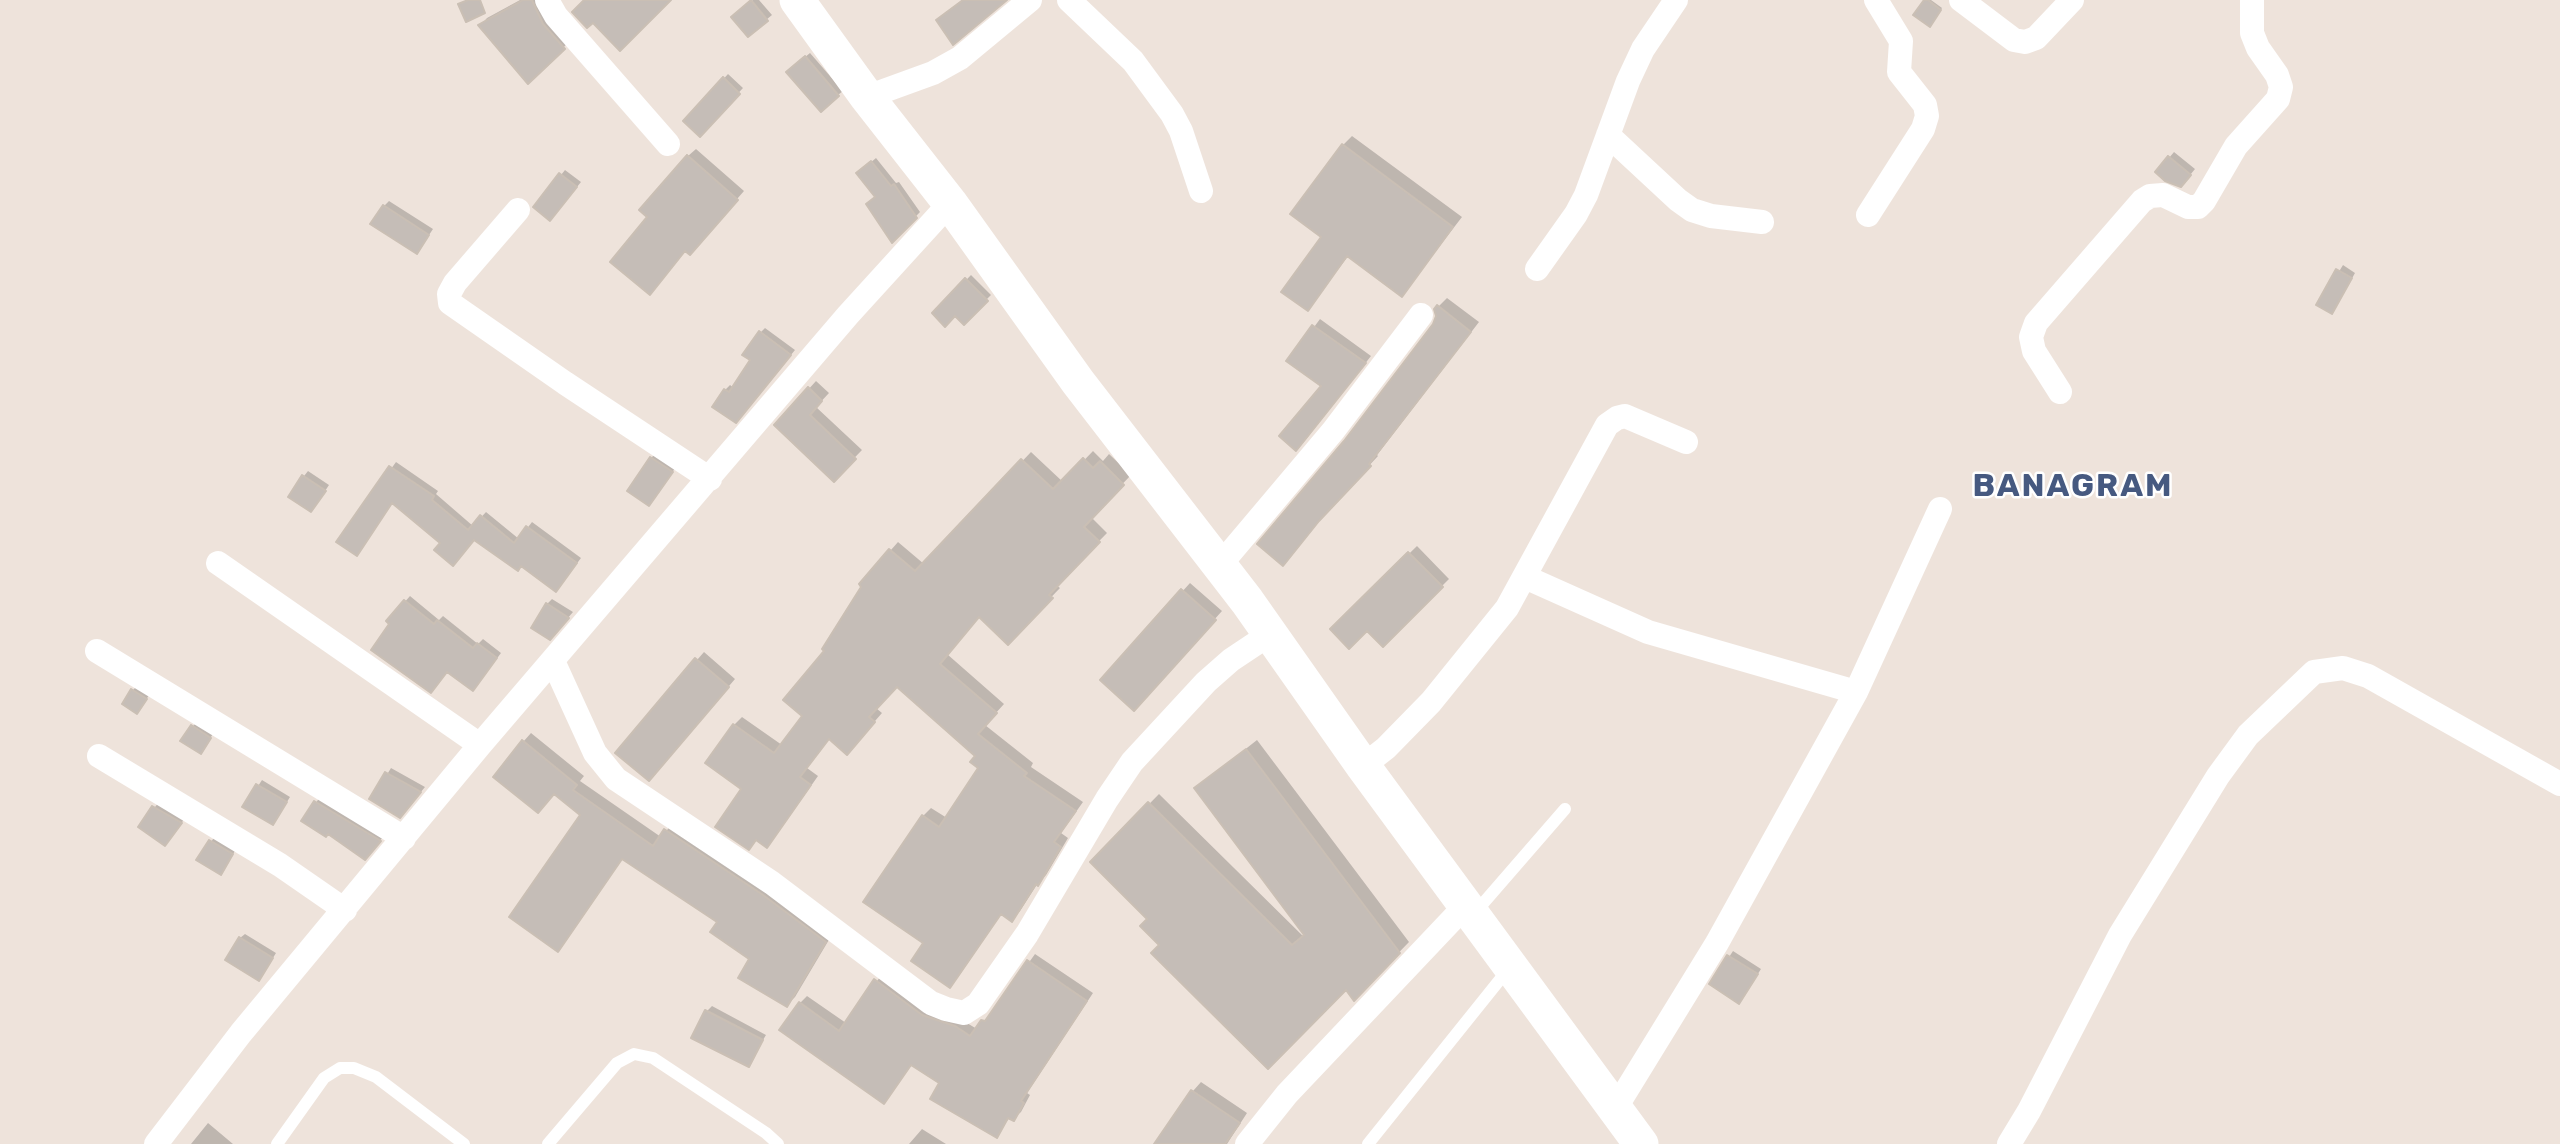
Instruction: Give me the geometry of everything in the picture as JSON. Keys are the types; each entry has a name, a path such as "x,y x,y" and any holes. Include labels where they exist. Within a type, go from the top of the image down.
{"main road":[{"path":"797,0 867,97 950,203 1078,382 1220,565 1363,766 1641,1144"}],"street":[{"path":"547,0 556,16 668,144"},
{"path":"867,97 933,73 960,58 1030,0"},
{"path":"1069,0 1133,61 1172,114 1181,131 1201,191"},
{"path":"1537,269 1576,214 1586,195 1628,81 1643,49 1676,0"},
{"path":"1868,215 1923,128 1927,117 1924,105 1899,72 1901,41 1876,0"},
{"path":"1961,0 2014,40 2025,42 2036,38 2072,0"},
{"path":"2060,392 2034,351 2031,337 2036,323 2142,201 2150,196 2163,195 2188,206 2198,207 2236,146 2278,99 2281,87 2277,75 2258,48 2252,33 2252,0"},
{"path":"1608,135 1692,211 1762,222"},
{"path":"156,1144 241,1033 480,745 848,315 950,203"},
{"path":"518,210 455,283 449,294 450,303 542,368 710,479"},
{"path":"1220,565 1333,431 1421,315"},
{"path":"1363,766 1387,748 1431,702 1495,625 1525,577 1607,425 1625,416 1686,442"},
{"path":"1615,1109 1717,943 1856,692 1940,509"},
{"path":"218,563 480,745"},
{"path":"1525,577 1648,632 1856,692"},
{"path":"553,661 595,753 616,779 772,883 931,1003 964,1013 978,1004 1027,934 1132,762 1206,682 1231,660 1270,634"},
{"path":"97,651 404,838"},
{"path":"2009,1144 2029,1111 2120,935 2218,776 2248,734 2314,672 2343,668 2368,676 2560,784"},
{"path":"99,756 280,866 345,910"},
{"path":"1247,1144 1287,1094 1469,910"}],"lane":[{"path":"1469,910 1565,809"},
{"path":"1368,1144 1510,967"},
{"path":"548,1144 617,1063 634,1054 653,1058 766,1133 778,1144"},
{"path":"277,1144 324,1078 340,1068 354,1068 376,1077 464,1144"}],"building":[{"path":"468,0 480,0 485,13 466,22 458,4"},
{"path":"523,0 532,0 543,24 565,49 528,84 478,25"},
{"path":"584,0 671,0 620,51 593,23 587,28 572,12"},
{"path":"751,0 768,21 748,37 731,17"},
{"path":"963,0 1007,0 953,45 936,20"},
{"path":"1924,0 1941,10 1930,27 1913,15"},
{"path":"805,56 839,96 821,112 786,72"},
{"path":"723,77 740,94 700,137 683,121"},
{"path":"1342,144 1453,227 1402,297 1347,256 1308,311 1281,292 1321,237 1290,214"},
{"path":"687,155 738,200 690,255 685,251 650,295 610,262 647,217 639,210"},
{"path":"2168,156 2191,175 2181,187 2165,181 2155,172"},
{"path":"871,161 891,186 894,184 917,218 892,243 866,204 875,197 856,173"},
{"path":"559,173 577,187 550,221 533,207"},
{"path":"383,205 429,235 417,254 370,224"},
{"path":"2336,269 2352,278 2332,314 2316,305"},
{"path":"965,278 988,301 964,325 955,316 945,327 932,313"},
{"path":"1437,305 1471,332 1369,464 1371,466 1319,521 1283,566 1257,544 1344,441 1433,324 1436,316 1434,309"},
{"path":"1312,325 1366,363 1296,451 1279,436 1321,386 1286,361"},
{"path":"759,331 791,355 736,423 712,407 724,389 729,392 750,360 742,355"},
{"path":"808,387 822,401 810,415 856,459 834,482 774,425"},
{"path":"650,457 673,472 649,506 627,491"},
{"path":"1083,458 1093,468 1100,461 1124,485 1084,527 1100,542 1049,595 1053,598 1008,645 979,617 940,664 997,713 978,734 1027,773 1024,776 1076,811 1054,842 1061,847 1038,886 1036,884 1012,922 1001,914 950,988 911,961 923,943 863,902 922,815 939,827 978,768 970,762 975,756 897,687 869,717 875,722 847,755 829,739 800,777 811,785 767,848 756,840 749,850 715,827 741,789 705,763 733,724 774,753 802,716 783,700 824,651 822,649 861,587 859,584 889,549 915,571 1021,459 1053,489"},
{"path":"389,466 434,496 432,500 468,530 480,515 514,543 526,526 577,563 556,592 521,566 518,571 474,540 453,566 434,550 440,543 392,503 357,556 336,542"},
{"path":"302,475 326,491 311,512 288,497"},
{"path":"1408,552 1443,587 1383,647 1367,631 1349,649 1330,629"},
{"path":"1181,589 1216,620 1134,711 1100,680"},
{"path":"404,600 434,624 437,620 473,648 477,643 497,658 473,691 447,672 431,693 371,650 389,624 386,621"},
{"path":"546,603 569,618 550,640 531,628"},
{"path":"695,658 729,687 649,781 615,753"},
{"path":"131,689 147,699 137,714 122,704"},
{"path":"191,725 211,738 201,754 180,741"},
{"path":"522,740 577,785 573,790 653,846 664,829 763,895 826,942 787,1007 738,978 749,959 710,932 717,922 622,859 558,952 509,917 580,815 554,794 538,813 493,777"},
{"path":"1246,749 1400,953 1354,1001 1346,990 1268,1069 1151,953 1159,945 1140,926 1147,919 1090,862 1148,802 1292,945 1304,935 1194,788"},
{"path":"385,772 421,792 400,818 369,799"},
{"path":"256,784 287,802 273,825 242,807"},
{"path":"314,801 381,841 365,860 328,834 326,837 301,821"},
{"path":"152,806 182,823 165,846 138,827"},
{"path":"209,840 233,854 221,875 196,860"},
{"path":"239,937 273,958 259,981 225,960"},
{"path":"1727,955 1758,974 1739,1004 1709,984"},
{"path":"1027,960 1087,1001 1021,1101 1024,1103 1014,1121 1008,1118 997,1138 930,1099 939,1083 911,1065 884,1104 779,1030 799,1002 839,1031 874,979 922,1015 955,1026 970,1036 981,1020 985,1021"},
{"path":"705,1010 763,1040 749,1067 691,1038"},
{"path":"1191,1090 1240,1123 1225,1144 1154,1144"}],"district":[{"name":"BANAGRAM","path":"2073,487"}]}
